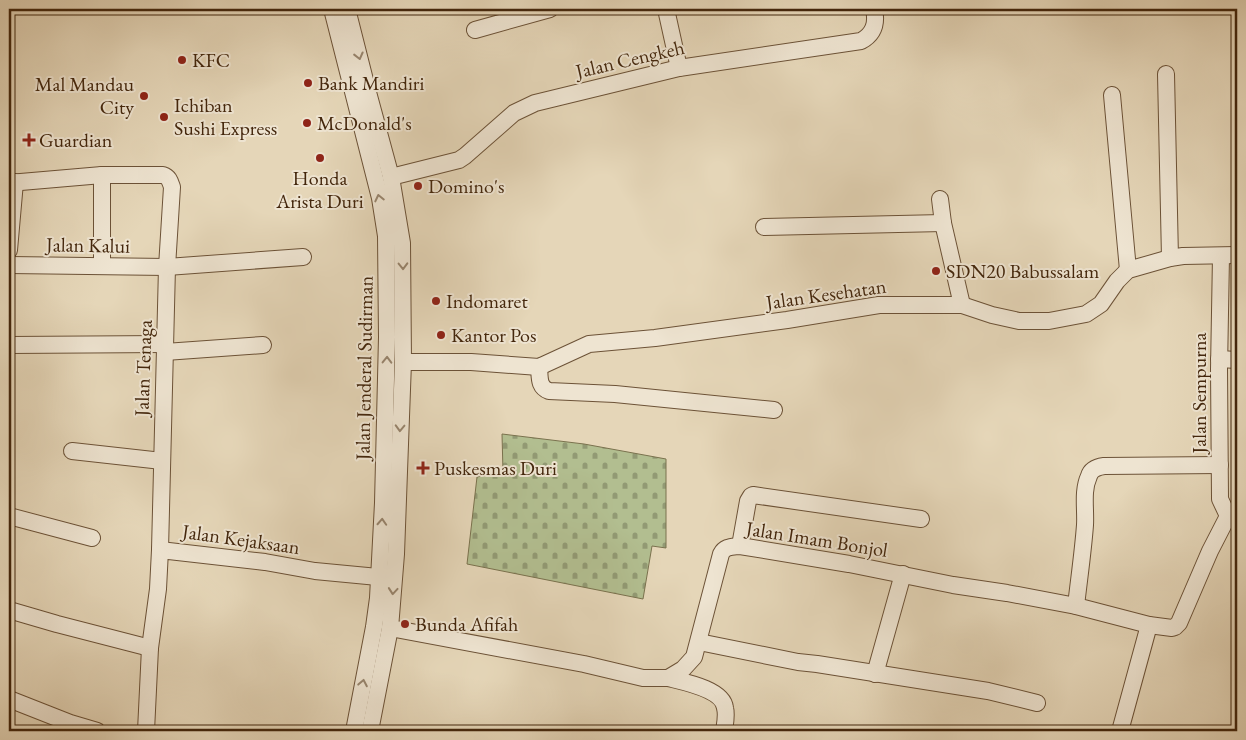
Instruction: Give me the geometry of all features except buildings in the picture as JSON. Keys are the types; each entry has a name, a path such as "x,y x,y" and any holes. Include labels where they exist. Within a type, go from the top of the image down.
{"street":[{"name":"Jalan Jenderal Sudirman","path":"332,9 380,198 395,294 403,362 396,554 390,628 370,731"},
{"name":"Jalan Jenderal Sudirman","path":"348,9 391,177 402,244 388,337 378,598 354,731"},
{"path":"475,30 550,9"},
{"path":"666,9 679,68"},
{"name":"Jalan Cengkeh","path":"391,177 459,160 514,113 535,103 679,68 861,41 867,38 875,27 874,9"},
{"path":"1166,74 1170,258"},
{"path":"1112,96 1128,270 1183,256 1237,255"},
{"path":"9,250 12,183 102,175 102,266"},
{"name":"Jalan Tenaga","path":"102,175 162,175 168,178 172,187 167,267 160,550"},
{"path":"940,199 943,223 962,305"},
{"path":"764,226 943,223"},
{"name":"Jalan Kalui","path":"9,265 167,267 303,256"},
{"name":"Jalan Sempurna","path":"1221,256 1219,359 1220,498 1233,519"},
{"name":"Jalan Kesehatan","path":"403,362 471,362 539,367 589,344 787,320 879,306 962,305 992,315 1019,321 1048,321 1086,314 1101,304 1117,280 1128,270"},
{"path":"9,345 165,348 263,344"},
{"path":"1219,359 1237,360"},
{"path":"539,367 540,385 544,390 549,391 615,394 774,410"},
{"path":"72,451 162,461"},
{"path":"1076,606 1085,524 1085,491 1089,474 1093,470 1104,466 1220,465"},
{"path":"740,546 748,501 753,495 921,520"},
{"path":"9,516 92,538"},
{"name":"Jalan Imam Bonjol","path":"668,678 683,669 694,657 721,554 727,547 740,546 849,564 953,585 1076,606 1149,625 1172,628 1179,623 1210,551 1233,519"},
{"name":"Jalan Kejaksaan","path":"146,731 150,648 158,589 160,550 265,562 315,571 378,576"},
{"path":"875,674 903,574"},
{"path":"9,610 150,648"},
{"path":"1120,731 1149,625"},
{"path":"390,628 584,664 643,678 668,678 696,686 722,699 726,707 724,731"},
{"path":"699,642 798,662 988,691 1038,703"},
{"path":"9,699 70,723 97,731"}],"green space":[{"path":"502,434 584,444 666,459 666,548 652,546 643,599 467,564 477,477 503,472"}],"place":[{"name":"KFC","path":"182,60"},
{"name":"Bank Mandiri","path":"308,83"},
{"name":"Mal Mandau City","path":"144,96"},
{"name":"Ichiban Sushi Express","path":"164,117"},
{"name":"McDonald's","path":"307,123"},
{"name":"Guardian","path":"29,140"},
{"name":"Honda Arista Duri","path":"320,158"},
{"name":"Domino's","path":"418,186"},
{"name":"SDN20 Babussalam","path":"936,271"},
{"name":"Indomaret","path":"436,301"},
{"name":"Kantor Pos","path":"441,335"},
{"name":"Puskesmas Duri","path":"423,468"},
{"name":"Bunda Afifah","path":"405,624"}]}
